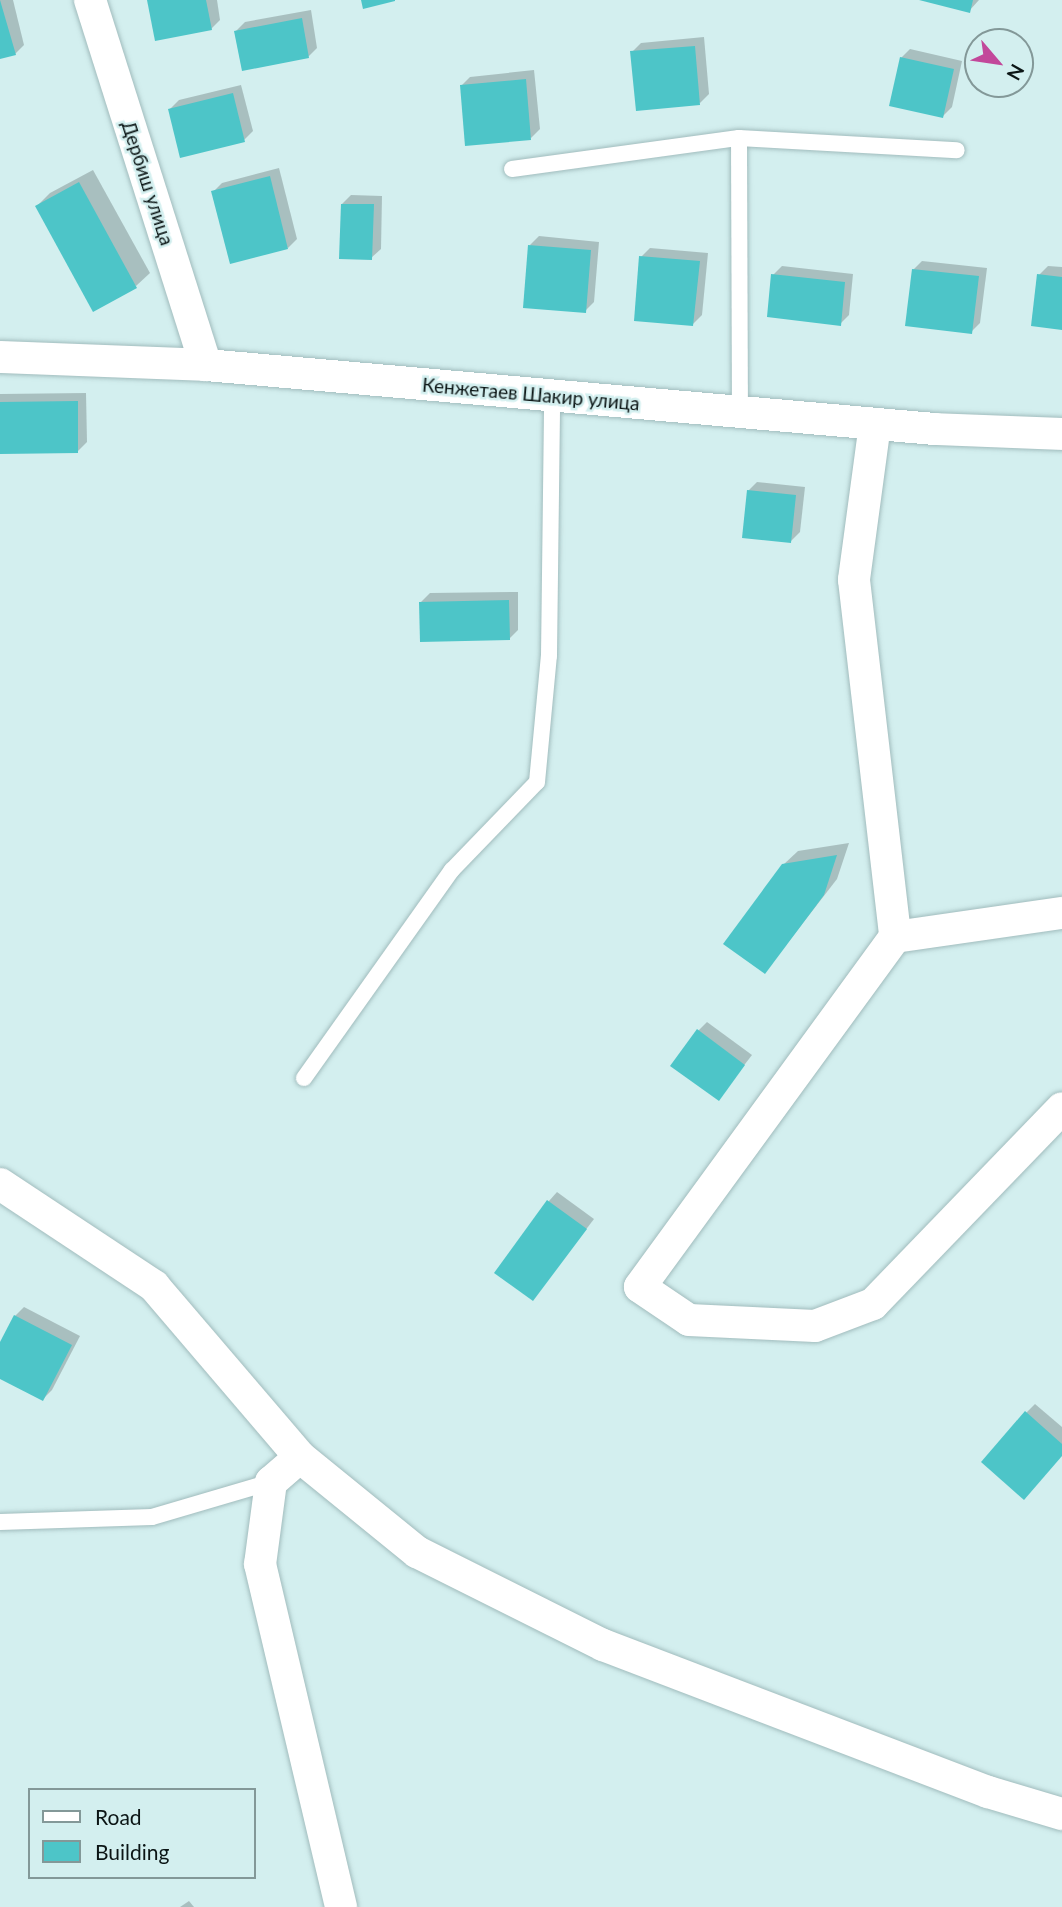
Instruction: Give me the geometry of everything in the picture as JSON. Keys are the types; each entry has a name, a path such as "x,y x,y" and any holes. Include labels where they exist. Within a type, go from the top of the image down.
{"street":[{"name":"Дербиш улица","path":"90,0 206,365"},
{"name":"Кенжетаев Шакир улица","path":"0,357 206,365 875,424 1062,434"},
{"path":"875,424 854,580 895,937 640,1287 689,1320 814,1326 873,1304 1062,1108"},
{"path":"895,937 1062,914"},
{"path":"0,1184 154,1286 300,1457 417,1552 603,1645 988,1793 1062,1814"},
{"path":"300,1457 271,1482 260,1564 341,1907"}],"lane":[{"path":"739,138 740,412"},
{"path":"512,169 739,138 957,150"},
{"path":"304,1078 452,870 537,782 549,656 552,396"},
{"path":"0,1522 152,1517 271,1482"}],"building":[{"path":"0,0 16,55 0,59"},
{"path":"147,0 206,0 212,30 155,41"},
{"path":"361,0 395,0 395,1 363,9"},
{"path":"919,0 973,0 970,13"},
{"path":"302,18 309,58 242,71 234,31"},
{"path":"695,46 700,105 636,111 630,51"},
{"path":"900,57 954,69 943,118 889,106"},
{"path":"526,79 531,140 465,146 460,85"},
{"path":"233,93 245,142 180,158 168,109"},
{"path":"270,176 288,249 230,264 211,191"},
{"path":"79,182 137,288 93,312 35,206"},
{"path":"341,204 374,204 372,260 339,259"},
{"path":"528,245 591,250 586,313 523,308"},
{"path":"639,256 700,261 693,326 634,321"},
{"path":"912,269 979,276 972,334 905,326"},
{"path":"771,274 845,282 841,326 767,317"},
{"path":"1037,274 1062,277 1062,330 1031,326"},
{"path":"78,401 78,453 0,454 0,402"},
{"path":"747,490 796,495 791,543 742,538"},
{"path":"509,600 510,640 420,642 419,602"},
{"path":"837,855 824,895 765,974 723,944 782,864"},
{"path":"697,1029 745,1065 719,1101 670,1066"},
{"path":"547,1200 587,1229 533,1301 494,1273"},
{"path":"14,1315 72,1345 43,1401 0,1379 0,1342"},
{"path":"1025,1411 1062,1444 1062,1456 1024,1500 981,1462"}]}
